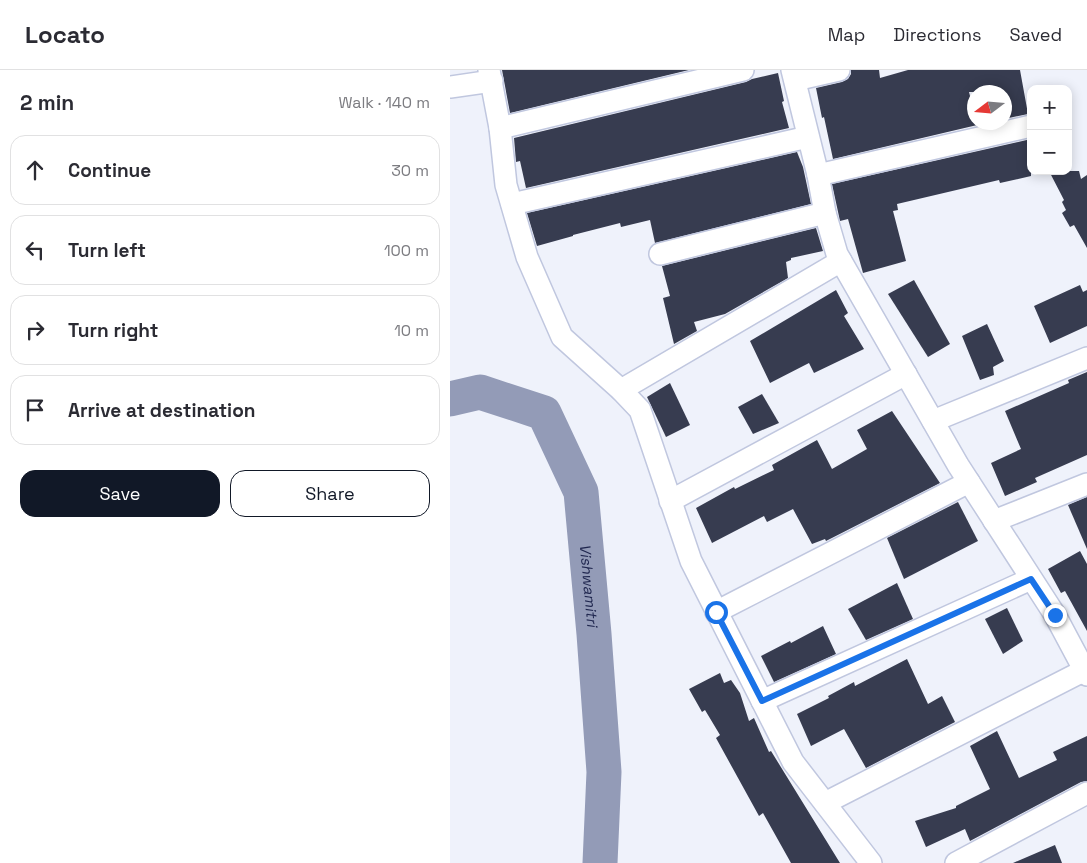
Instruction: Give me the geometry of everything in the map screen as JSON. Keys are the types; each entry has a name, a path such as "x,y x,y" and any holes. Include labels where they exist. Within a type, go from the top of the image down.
{"street":[{"path":"500,128 743,70"},
{"path":"825,803 1086,673 1055,615 969,482 933,422 837,254 825,213 794,75 839,70"},
{"path":"450,88 491,75 500,128 506,185 527,257 562,337 621,390 640,410 691,561 716,612 793,762 871,863"},
{"path":"818,175 1027,127"},
{"path":"512,204 808,136"},
{"path":"660,254 825,213"},
{"path":"621,390 841,260"},
{"path":"933,422 1087,358"},
{"path":"670,500 906,374"},
{"path":"716,612 969,482"},
{"path":"994,521 1087,484"},
{"path":"762,701 1031,579"},
{"path":"956,863 1087,793"}],"building":[{"path":"502,70 689,70 510,113"},
{"path":"851,70 879,70 880,78 908,70 1020,70 1027,114 1012,117 1012,85 967,85 967,127 833,159 816,88 842,82 848,79"},
{"path":"778,73 784,101 782,102 789,128 526,188 520,161 516,162 514,138"},
{"path":"1027,140 1027,175 1031,176 1000,183 999,180 897,204 898,210 893,211 906,261 863,273 848,219 840,221 832,184"},
{"path":"797,152 803,167 811,204 655,243 650,220 621,227 620,223 537,246 527,213"},
{"path":"1072,171 1079,171 1081,179 1087,175 1087,248 1074,225 1070,227 1062,213 1066,210 1062,202 1064,200 1051,175 1072,175"},
{"path":"816,228 823,251 791,258 791,260 786,262 788,278 725,314 694,322 697,331 674,344 663,298 670,296 662,266"},
{"path":"914,280 950,344 928,357 888,294"},
{"path":"1080,285 1083,292 1087,290 1087,326 1050,343 1034,306"},
{"path":"836,290 848,313 844,316 864,349 814,373 809,363 770,383 750,341"},
{"path":"987,324 1004,361 993,367 994,375 980,380 962,336"},
{"path":"1087,372 1087,455 1035,478 1037,482 1005,496 991,463 1021,449 1005,411 1069,383 1068,380"},
{"path":"670,383 690,425 666,437 647,397"},
{"path":"762,394 779,423 753,434 738,407"},
{"path":"892,411 940,483 826,541 825,539 812,544 793,509 767,522 764,516 712,543 696,508 734,487 735,489 774,470 772,465 817,440 832,469 867,449 857,430"},
{"path":"1087,497 1087,549 1068,505"},
{"path":"958,502 978,541 904,579 887,538"},
{"path":"1080,551 1087,564 1087,631 1065,591 1061,593 1048,569"},
{"path":"897,583 913,619 866,640 848,609"},
{"path":"1007,608 1023,641 1003,654 985,619"},
{"path":"823,626 836,654 774,682 761,656"},
{"path":"907,659 928,704 942,696 955,722 866,768 844,729 811,746 797,714 829,698 828,696 854,682 855,686"},
{"path":"720,673 724,683 731,680 740,693 749,721 754,718 769,752 771,751 840,863 791,863 763,813 759,816 716,738 720,735 705,710 702,712 689,689"},
{"path":"997,731 1019,778 1057,760 1053,752 1087,736 1087,781 1081,782 970,841 965,829 926,847 915,821 956,808 956,806 990,789 970,746"},
{"path":"1055,845 1062,863 1013,863"}],"waterway":[{"name":"Vishwamitri","path":"450,399 480,392 544,413 581,492 604,772 600,863"}],"route":[{"path":"716,612 762,701 1031,579 1055,615"}]}
